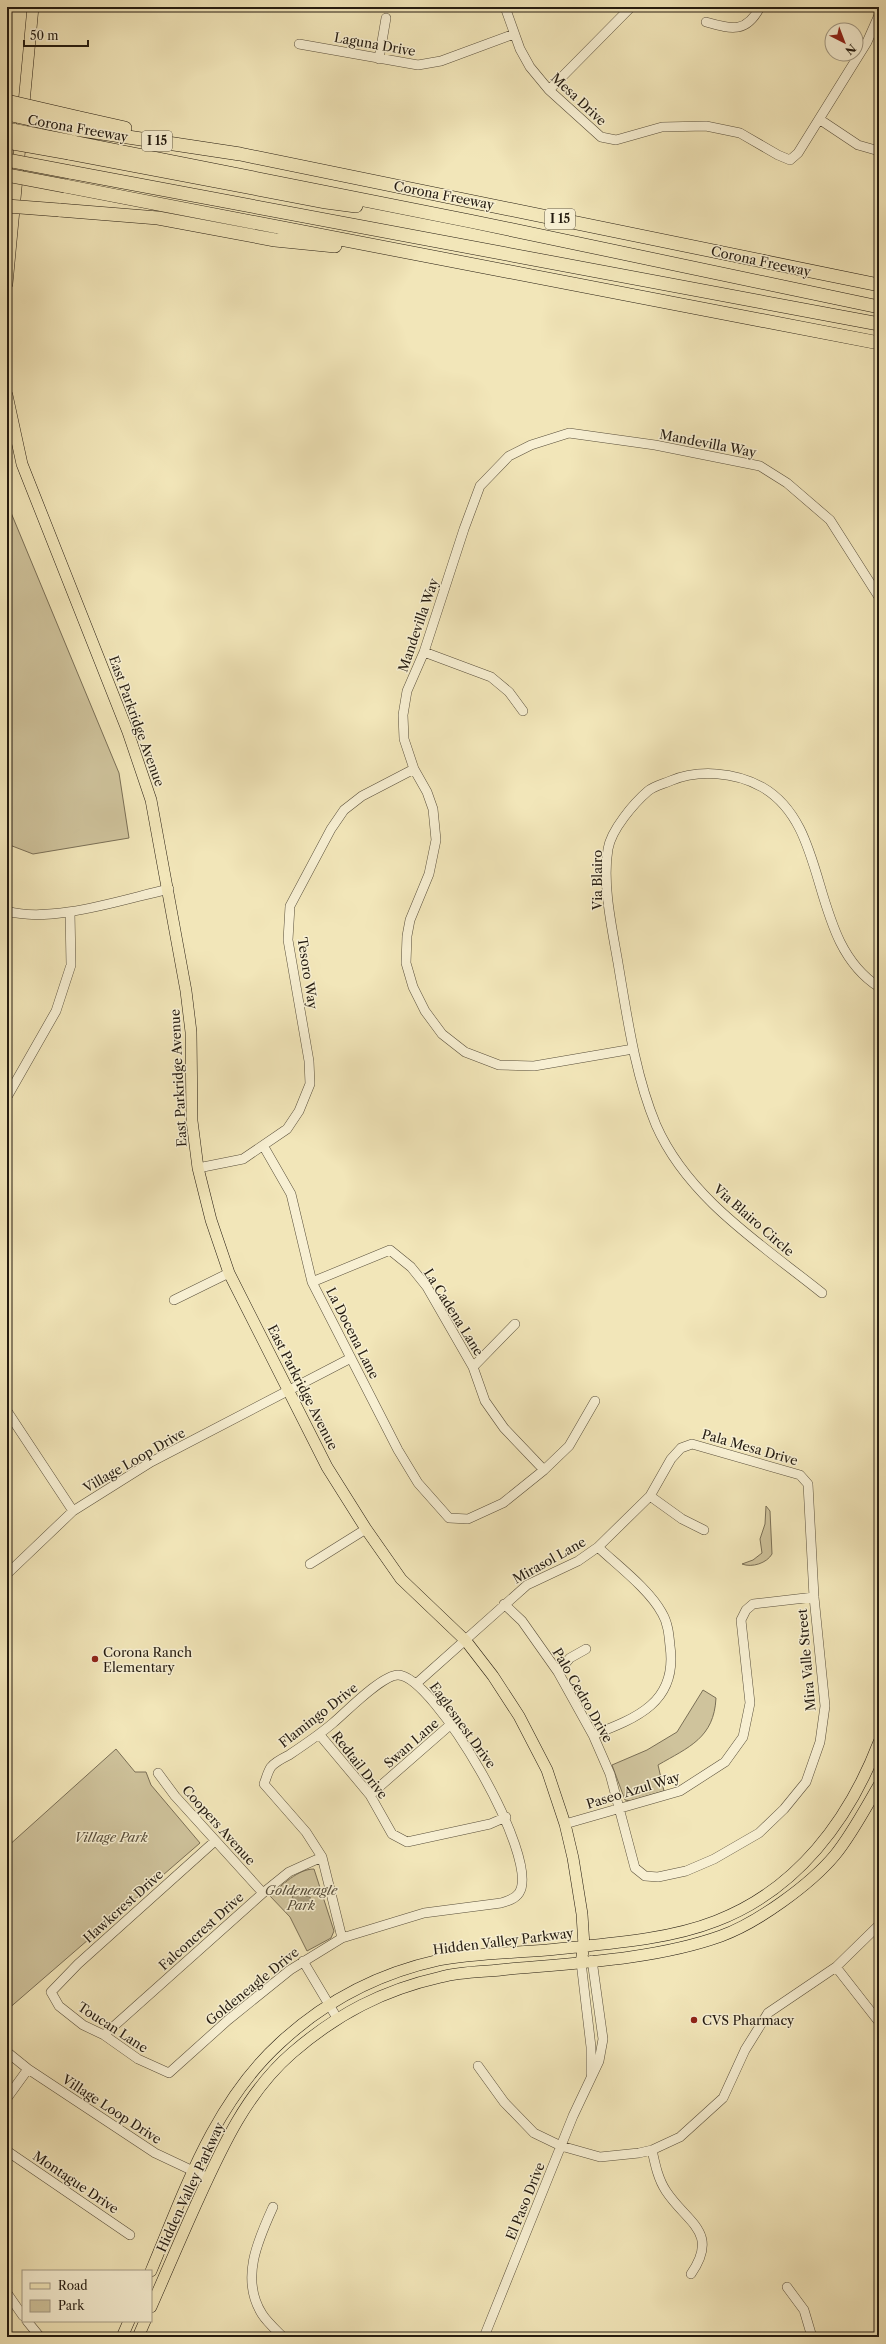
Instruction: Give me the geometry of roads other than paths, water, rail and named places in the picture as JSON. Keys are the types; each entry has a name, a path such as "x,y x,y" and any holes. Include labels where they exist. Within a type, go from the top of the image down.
{"highway":[{"path":"7,101 75,123"},
{"name":"Corona Freeway","path":"7,114 75,123 240,154 879,285"},
{"path":"7,129 70,157"},
{"path":"7,142 455,243 879,324"},
{"path":"7,149 70,157 465,220 879,307"},
{"path":"7,160 70,157"},
{"path":"7,175 879,343"},
{"path":"7,206 158,218 275,240 426,256"}],"main road":[{"path":"7,284 9,244 33,7"},
{"name":"East Parkridge Avenue","path":"7,395 22,464 128,732 151,800 169,889 186,991 190,1032 192,1121 198,1168 211,1220 229,1272 327,1467 366,1529 401,1579 466,1641 493,1676 519,1716 547,1770 565,1824 581,1907 584,1946 581,1962"},
{"name":"Hidden Valley Parkway","path":"151,2270 192,2172 213,2130 244,2080 280,2042 329,2005 356,1988 441,1960 584,1946 673,1933 716,1921 761,1897 795,1870 822,1845 844,1815 866,1776 879,1742"},
{"name":"Hidden Valley Parkway","path":"152,2305 227,2138 257,2090 291,2054 337,2018 364,2003 398,1989 444,1976 581,1962 676,1949 722,1936 770,1911 834,1856 857,1824 879,1785"},
{"name":"East Parkridge Avenue","path":"584,1946 592,1960"},
{"path":"122,2337 129,2322"},
{"path":"138,2337 145,2322"}],"street":[{"name":"Mesa Drive","path":"505,7 514,34 527,63 549,90 592,131 604,139 621,139 646,131 677,125 706,126 740,133 788,160 795,157 819,119"},
{"path":"549,90 631,7"},
{"path":"706,22 727,28 738,28 747,24 758,10"},
{"path":"879,15 867,42 819,119 858,145 879,151"},
{"path":"379,58 386,18"},
{"name":"Laguna Drive","path":"299,44 408,64 428,64 514,34"},
{"name":"Mandevilla Way","path":"633,1049 534,1066 499,1065 465,1052 442,1034 425,1012 413,987 406,962 406,936 410,920 429,874 436,840 433,809 427,792 414,769 404,738 403,715 407,692 424,652 464,529 480,486 509,456 530,444 569,433 655,445 760,466 787,483 830,520 879,597"},
{"path":"424,652 491,677 509,692 523,711"},
{"name":"Tesoro Way","path":"198,1168 243,1159 287,1129 299,1111 310,1084 309,1061 288,940 290,906 331,829 344,810 362,796 414,769"},
{"name":"Via Blairo","path":"633,1049 607,900 608,848 624,817 650,790 680,777 707,774 735,777 762,787 782,804 801,830 834,931 849,960 879,987"},
{"path":"7,911 34,915 70,912 169,889"},
{"path":"7,1097 56,1011 71,965 70,912"},
{"name":"Via Blairo Circle","path":"633,1049 656,1124 678,1164 700,1190 731,1220 822,1293"},
{"name":"La Docena Lane","path":"264,1146 291,1194 312,1282 398,1450 418,1483 449,1518 468,1519 503,1503 544,1470"},
{"name":"La Cadena Lane","path":"312,1282 390,1250 411,1267 427,1287 473,1367 485,1401 504,1428 544,1470"},
{"path":"174,1300 229,1272"},
{"path":"473,1367 515,1324"},
{"name":"Village Loop Drive","path":"7,1574 73,1511 151,1462 351,1358"},
{"path":"544,1470 569,1446 596,1400"},
{"path":"7,1411 73,1511"},
{"name":"Pala Mesa Drive","path":"681,1448 692,1444 774,1466 800,1475 808,1484"},
{"name":"Mirasol Lane","path":"417,1683 466,1641 504,1604 527,1585 578,1561 598,1547 650,1496 671,1459 681,1448"},
{"name":"Mira Valle Street","path":"645,1876 658,1877 686,1871 714,1858 759,1833 779,1814 806,1782 820,1742 825,1706 814,1597 808,1484"},
{"path":"650,1496 682,1519 704,1530"},
{"path":"310,1564 366,1529"},
{"path":"593,1736 640,1715 655,1704 667,1684 672,1655 668,1628 662,1613 643,1589 598,1547"},
{"name":"Paseo Azul Way","path":"565,1824 680,1791 725,1762 743,1737 750,1703 741,1620 746,1610 753,1604 814,1597"},
{"name":"Palo Cedro Drive","path":"504,1604 522,1621 558,1672 593,1736 610,1774 618,1809 635,1868 645,1876"},
{"path":"558,1672 570,1658 586,1649"},
{"name":"Eaglesnest Drive","path":"397,1675 408,1677 417,1683 450,1725 480,1768 506,1817 520,1859 523,1880 520,1892"},
{"name":"Flamingo Drive","path":"322,1858 306,1832 264,1784 271,1767 319,1734 383,1681 397,1675"},
{"name":"Swan Lane","path":"370,1796 450,1725"},
{"name":"Redtail Drive","path":"319,1734 370,1796 392,1834 406,1842 490,1824 506,1817"},
{"name":"Coopers Avenue","path":"158,1773 175,1796 263,1893"},
{"name":"Hawkcrest Drive","path":"51,1992 78,1964 215,1841"},
{"path":"322,1858 342,1938"},
{"name":"Falconcrest Drive","path":"104,2035 263,1893 289,1872 322,1858"},
{"name":"Goldeneagle Drive","path":"169,2073 228,2020 303,1961 342,1938 424,1913 501,1903 512,1900 520,1892"},
{"path":"478,2066 504,2102 530,2129 561,2146 600,2157 639,2153 652,2150 680,2137 723,2098 745,2050 768,2013 836,1967 879,1925"},
{"name":"El Paso Drive","path":"484,2337 561,2146 591,2075 599,2061 603,2039 592,1960"},
{"path":"303,1961 337,2018"},
{"name":"El Paso Drive","path":"581,1962 591,2047 591,2075"},
{"path":"836,1967 879,2022"},
{"name":"Toucan Lane","path":"51,1992 59,2006 83,2026 104,2035 138,2060 169,2073"},
{"name":"Village Loop Drive","path":"7,2052 28,2069 155,2153 192,2172 208,2178"},
{"path":"7,2098 28,2069"},
{"path":"652,2150 665,2190 702,2236 703,2250 700,2261 691,2274"},
{"name":"Montague Drive","path":"7,2151 130,2235"},
{"path":"273,2207 253,2258 252,2282 256,2300 262,2314 283,2337"},
{"path":"787,2287 804,2310 812,2337"},
{"path":"7,2293 22,2315"},
{"path":"28,2322 40,2337"}],"place":[{"name":"Corona Ranch Elementary","path":"95,1659"},
{"name":"CVS Pharmacy","path":"694,2020"}],"park label":[{"name":"Village Park","path":"111,1837"},
{"name":"Goldeneagle Park","path":"301,1898"}]}
